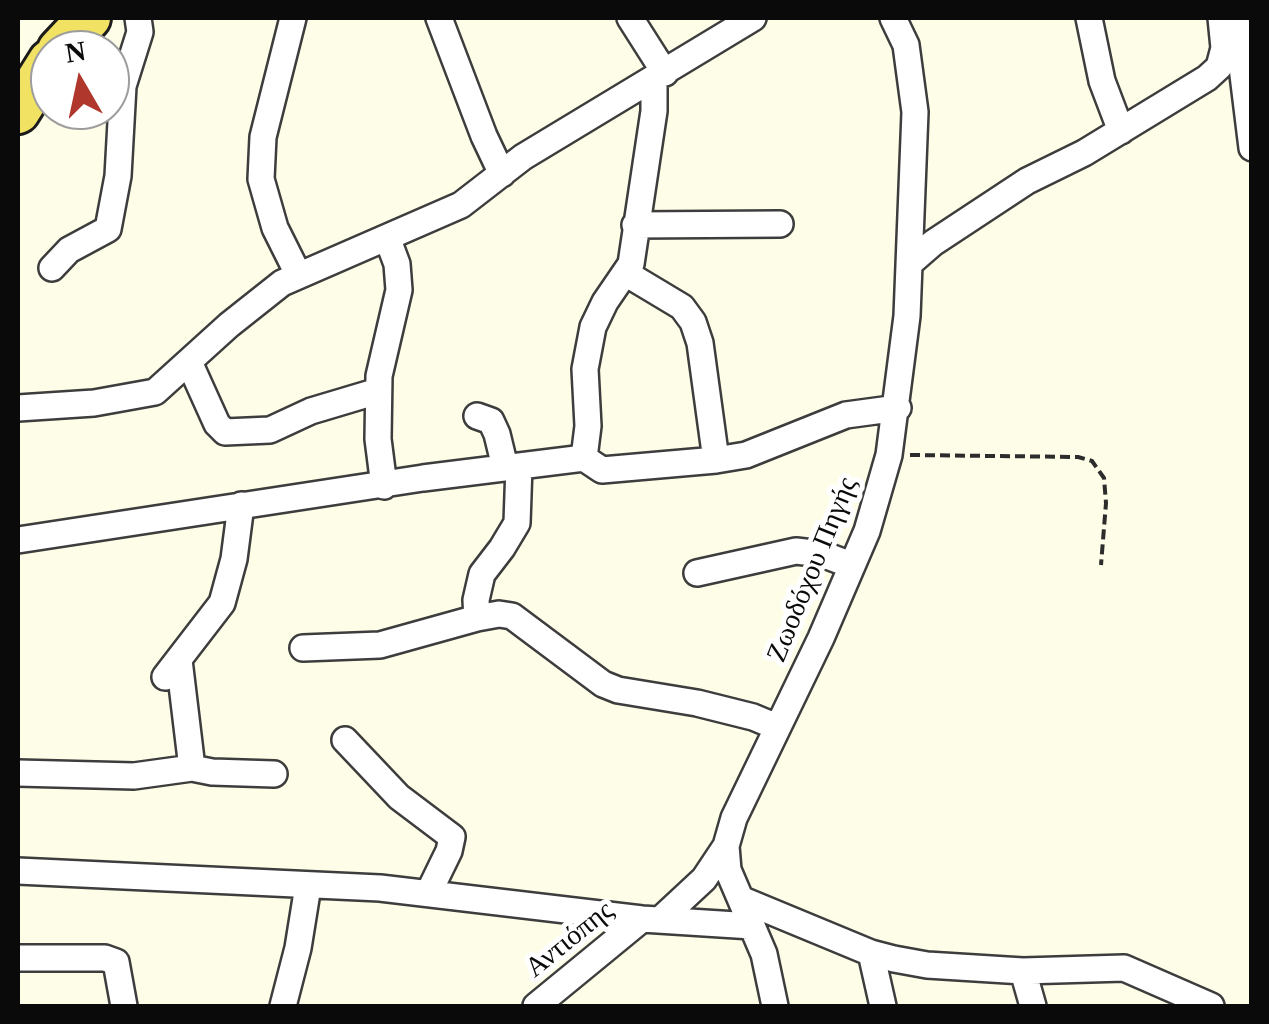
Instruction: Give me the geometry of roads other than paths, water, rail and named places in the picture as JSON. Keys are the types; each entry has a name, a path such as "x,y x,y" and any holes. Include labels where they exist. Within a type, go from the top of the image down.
{"main road":[{"path":"18,112 30,90"}],"street":[{"path":"52,268 70,250 108,229 118,176 123,86 140,32 138,18"},
{"path":"294,18 282,50 262,137 261,179 276,228 298,274"},
{"path":"439,18 502,174"},
{"path":"584,458 588,426 585,369 593,327 632,264 660,76 630,18"},
{"path":"18,408 133,398 155,392 251,307 298,274 388,240 461,205 523,157 753,18"},
{"name":"Ζωοδόχου Πηγής","path":"726,846 734,818 867,531 890,455 898,408 910,262 915,112 906,45 893,18"},
{"path":"1089,18 1102,81 1121,131"},
{"path":"910,262 1027,181 1121,131 1207,78 1219,66 1224,48 1221,18"},
{"path":"1236,18 1252,148"},
{"path":"635,225 780,224"},
{"path":"384,486 378,391 399,290 397,264 388,240"},
{"path":"627,274 682,307 693,322 700,343 716,460"},
{"path":"189,362 217,424 226,432 270,430 310,410 378,391"},
{"path":"18,540 584,458 602,470 716,460 746,455 846,416 898,408"},
{"path":"477,416 491,421 512,467 517,522 482,574 476,600 477,618"},
{"path":"192,768 172,669 222,602 234,559 241,505"},
{"path":"698,573 796,551 822,554 851,566"},
{"path":"303,648 380,645 477,618 512,616 603,684 697,703 777,727"},
{"path":"346,740 400,797 452,836 429,892"},
{"path":"18,773 134,776 192,768 274,774"},
{"path":"726,846 728,870 764,954 775,1006"},
{"name":"Αντιόπης","path":"536,1006 704,879 726,846"},
{"path":"18,872 429,892 651,919 752,926"},
{"path":"283,1006 308,886"},
{"path":"744,900 871,953 927,965 1023,971 1124,968 1211,1006"},
{"path":"871,953 883,1006"},
{"path":"18,958 105,958 116,962 124,1006"},
{"path":"1023,971 1033,1006"}]}
